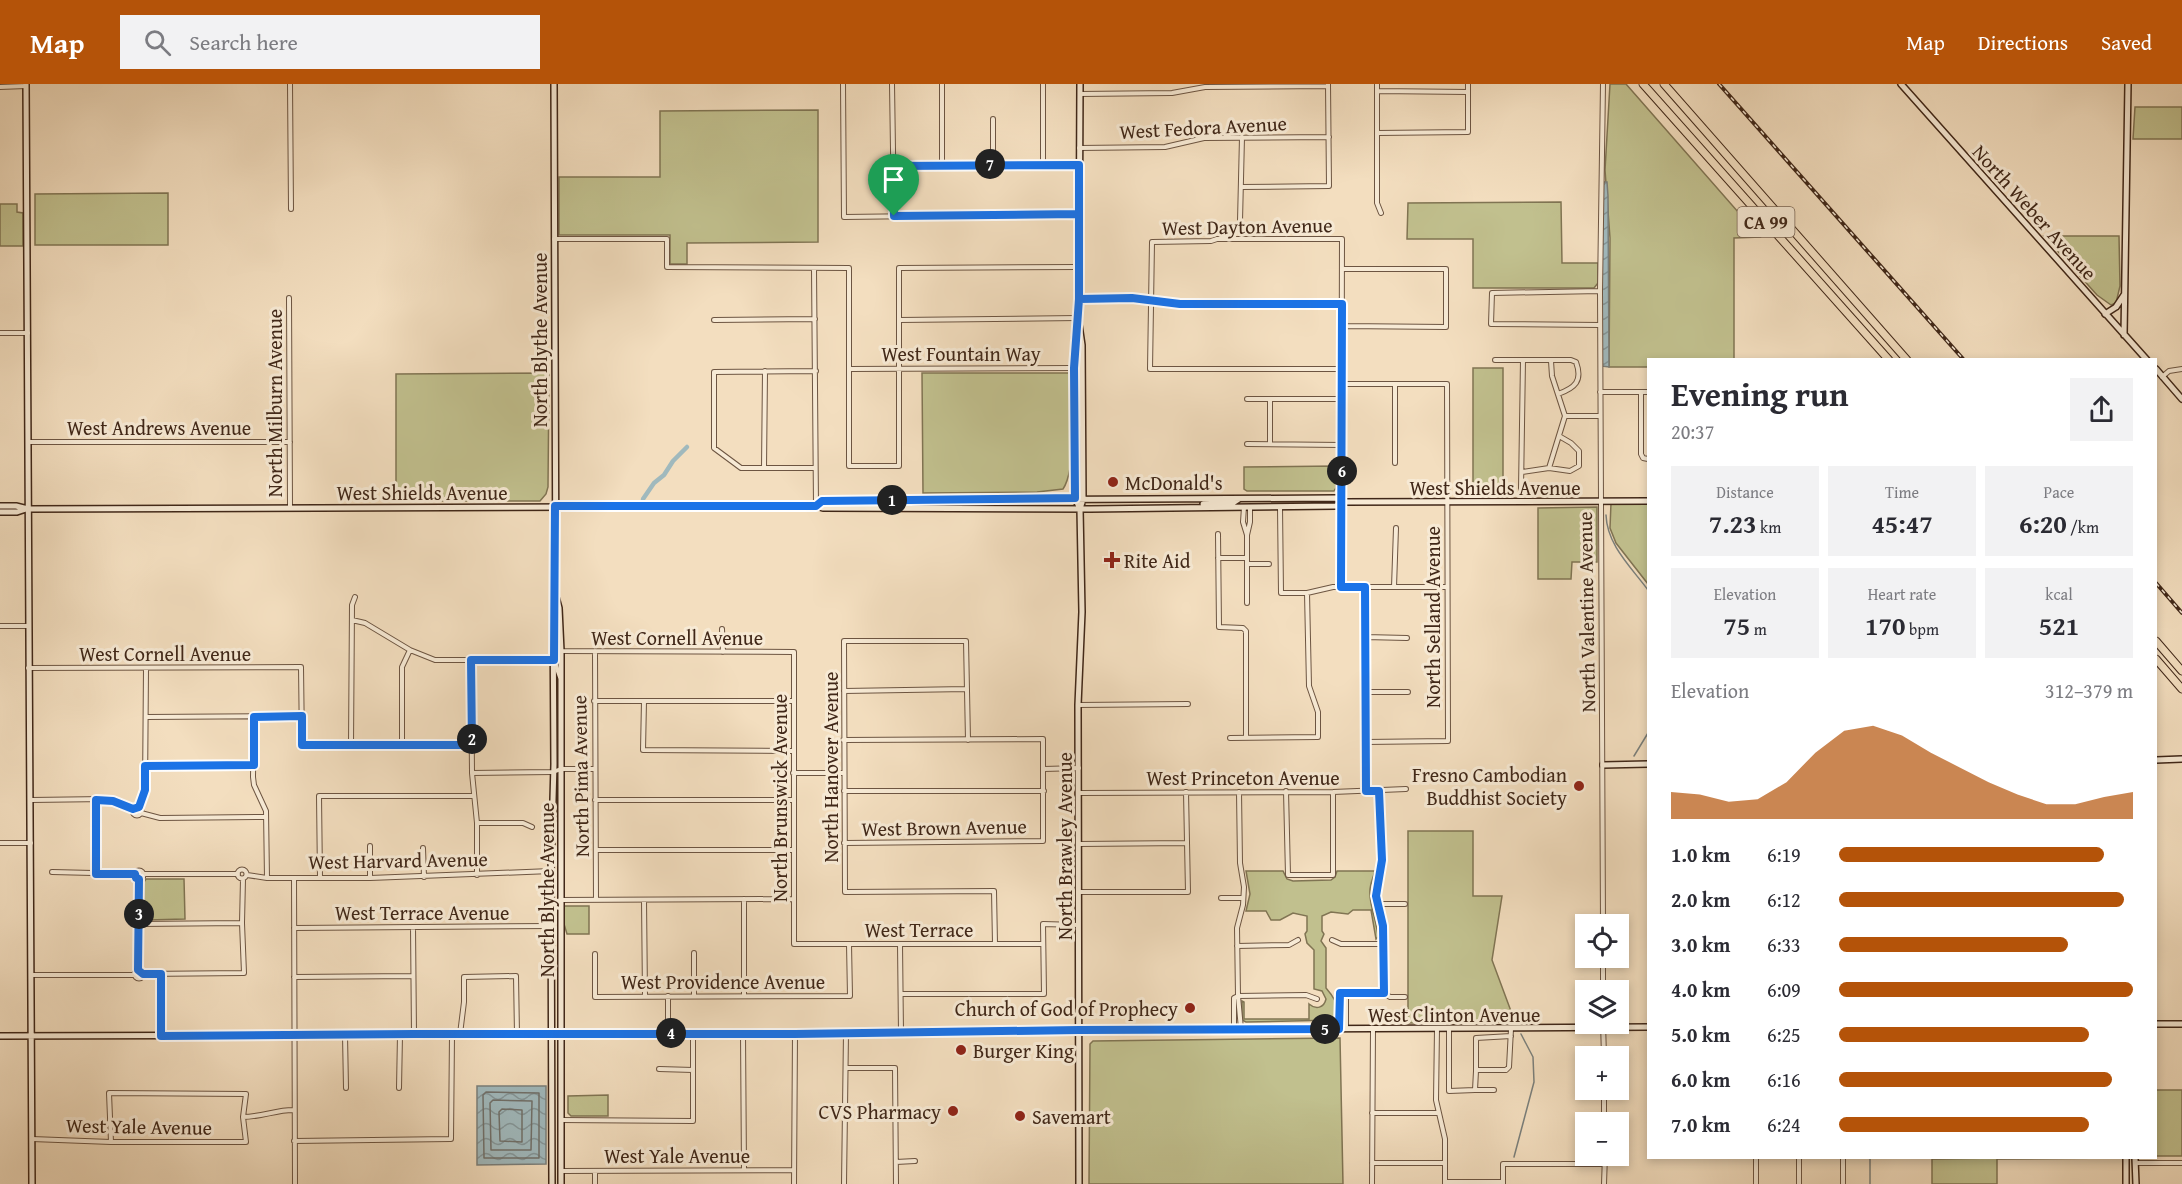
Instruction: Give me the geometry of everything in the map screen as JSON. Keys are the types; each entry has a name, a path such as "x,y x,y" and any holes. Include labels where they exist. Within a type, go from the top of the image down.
{"highway":[{"name":"CA 99","path":"1643,84 1887,358"},
{"name":"CA 99","path":"1664,84 1905,358"},
{"path":"2157,642 2182,671"},
{"path":"2157,660 2182,689"}],"street":[{"path":"290,84 291,208"},
{"name":"North Blythe Avenue","path":"552,1184 551,871 561,679 559,608 556,596 554,84"},
{"path":"843,84 844,217 1079,214"},
{"path":"892,84 894,216"},
{"path":"942,84 942,165"},
{"path":"1043,84 1043,164"},
{"name":"North Brawley Avenue","path":"1080,84 1079,299 1074,345 1075,498 1080,509"},
{"path":"1377,84 1377,203 1381,213"},
{"path":"1377,133 1467,132 1468,84"},
{"name":"North Valentine Avenue","path":"1603,84 1600,291 1603,914"},
{"name":"North Weber Avenue","path":"1901,84 2145,358"},
{"path":"2124,335 2128,84"},
{"path":"0,87 26,85 32,1184"},
{"path":"1080,94 1172,93 1205,87 1328,85 1329,186 1241,187"},
{"path":"1377,91 1468,92"},
{"path":"993,119 993,164"},
{"path":"1240,221 1242,137"},
{"name":"West Fedora Avenue","path":"1079,148 1165,147 1204,138 1329,137"},
{"path":"893,166 1079,165"},
{"path":"554,239 667,239 667,267 849,268 849,466 899,466 900,268 1079,267"},
{"name":"West Dayton Avenue","path":"1150,301 1152,242 1216,239 1342,239 1342,269"},
{"path":"814,269 816,506"},
{"path":"1341,587 1342,269 1446,269 1446,327 1343,326"},
{"path":"1600,291 1492,293 1491,324 1600,325"},
{"path":"2105,314 2116,307 2125,293"},
{"name":"North Milburn Avenue","path":"289,298 290,507"},
{"path":"1079,299 1132,298 1180,304 1342,304"},
{"path":"1150,301 1150,369 1342,369"},
{"path":"899,320 1078,318"},
{"name":"North Brawley Avenue","path":"1078,318 1082,345 1083,425 1083,499 1080,509 1082,613 1078,705 1079,1184"},
{"path":"714,320 815,319"},
{"path":"0,333 28,333"},
{"path":"1494,360 1551,362 1571,360 1576,362 1580,377 1577,384 1558,394"},
{"path":"1521,489 1523,360"},
{"path":"1549,468 1565,416 1552,376 1551,362"},
{"name":"West Fountain Way","path":"849,369 1074,368"},
{"path":"2162,377 2169,371 2182,369"},
{"path":"2157,370 2182,399"},
{"path":"764,468 765,371"},
{"path":"816,371 714,372 714,448 741,468 816,468"},
{"path":"1343,384 1395,385 1395,463"},
{"name":"North Selland Avenue","path":"1365,742 1448,741 1447,384 1395,385"},
{"path":"1074,385 1078,394 1078,419 1083,425"},
{"path":"1600,392 1647,392"},
{"path":"1641,392 1641,454 1643,458 1647,459"},
{"path":"1247,399 1343,399"},
{"path":"1270,399 1270,444"},
{"path":"1565,416 1600,416"},
{"path":"1522,472 1549,468 1570,471 1579,466 1580,451 1559,436"},
{"name":"West Andrews Avenue","path":"28,442 290,442"},
{"path":"1247,444 1342,445"},
{"name":"West Shields Avenue","path":"816,506 822,501 1075,498 1336,498 1342,502 1647,501"},
{"path":"1163,508 1167,502 1185,502 1190,499"},
{"path":"1199,507 1203,503 1233,503 1239,499"},
{"name":"West Shields Avenue","path":"0,506 28,508 816,506 823,508 1080,509 1336,506 1342,502"},
{"path":"1247,507 1243,522 1246,535 1247,603"},
{"path":"1280,507 1281,592 1307,593 1341,587 1447,587"},
{"name":"West Shields Avenue","path":"0,512 17,512 28,508"},
{"path":"1394,587 1396,528"},
{"path":"1218,534 1219,627 1243,628 1246,631 1246,738"},
{"path":"1218,558 1247,558"},
{"path":"1247,564 1269,564"},
{"path":"1365,587 1366,791"},
{"path":"1230,738 1318,737 1318,712 1309,686 1307,593"},
{"name":"North Blythe Avenue","path":"556,596 553,608 561,1033 561,1184"},
{"path":"351,745 352,605 355,597"},
{"path":"352,620 365,623 410,650 435,660 554,660 561,679"},
{"path":"0,626 28,626"},
{"path":"722,629 723,652"},
{"path":"554,634 557,648 561,651"},
{"path":"1365,637 1407,638"},
{"name":"North Hanover Avenue","path":"967,689 966,641 844,641 845,892 994,891 995,944"},
{"path":"402,744 402,667 410,650"},
{"name":"West Cornell Avenue","path":"561,651 794,652"},
{"name":"North Pima Avenue","path":"595,651 596,900"},
{"name":"North Brunswick Avenue","path":"794,652 794,944"},
{"path":"471,660 472,773 477,823 477,875"},
{"name":"West Cornell Avenue","path":"28,668 301,667 302,716"},
{"path":"141,813 139,807 145,790 146,668"},
{"path":"844,690 967,689 968,740"},
{"path":"1365,692 1408,692"},
{"path":"594,701 795,701"},
{"path":"644,701 643,750 793,751"},
{"path":"1078,705 1188,704"},
{"path":"146,717 302,716 302,745 472,745"},
{"path":"254,717 254,784 264,805 267,818 267,878"},
{"path":"843,740 1043,739 1044,769 1044,791 844,791"},
{"path":"2157,760 2182,759"},
{"path":"1603,765 1647,764"},
{"path":"145,766 254,765"},
{"path":"1044,769 1079,768"},
{"path":"472,773 594,769"},
{"path":"793,773 844,772"},
{"name":"West Princeton Avenue","path":"1079,793 1332,792 1406,789"},
{"name":"West Brown Avenue","path":"844,843 1043,841 1044,791"},
{"path":"1287,791 1288,875 1333,875 1332,792"},
{"path":"1379,791 1382,860 1376,896 1383,926 1384,993"},
{"path":"1079,892 1188,892 1186,792"},
{"path":"1239,792 1240,863 1244,887 1238,928 1238,996 1241,1029"},
{"path":"320,878 319,796 474,796"},
{"path":"31,800 113,801 133,809 139,807"},
{"path":"96,800 96,874"},
{"path":"595,800 793,800"},
{"path":"133,809 136,815 141,813 160,818 267,818"},
{"path":"477,823 523,823 532,827"},
{"path":"0,843 31,843"},
{"path":"1079,844 1186,843"},
{"path":"370,846 370,878"},
{"path":"423,848 424,876"},
{"path":"597,850 793,850"},
{"name":"West Harvard Avenue","path":"238,874 243,870 245,877 370,878 551,871"},
{"path":"52,872 135,874 140,871 143,874 238,874 240,878 245,877 242,923 244,973 143,974 138,970"},
{"path":"135,874 139,879"},
{"path":"134,975 138,970 139,879 143,874"},
{"path":"294,878 295,1184"},
{"path":"1221,898 1243,898"},
{"path":"744,899 744,996"},
{"path":"559,900 793,899"},
{"path":"644,900 645,996"},
{"path":"1379,904 1405,904"},
{"path":"139,924 242,923"},
{"path":"901,994 1044,994 1043,924 1078,925"},
{"name":"West Terrace Avenue","path":"294,928 551,926"},
{"path":"413,927 414,1034"},
{"path":"1238,946 1289,945 1298,940"},
{"path":"1332,940 1341,944 1383,944"},
{"name":"West Terrace","path":"794,944 1043,944"},
{"name":"West Providence Avenue","path":"595,954 595,997 850,996 849,944"},
{"path":"900,944 901,1032"},
{"path":"694,953 694,996"},
{"path":"31,975 134,975 140,978 143,974"},
{"path":"161,974 161,1036"},
{"path":"294,977 413,976"},
{"path":"460,1034 464,977 516,976 517,1034"},
{"path":"1339,1029 1340,993 1384,993 1390,997 1405,997"},
{"path":"1346,993 1346,1029"},
{"path":"1234,1029 1234,998 1238,996 1306,995 1317,999"},
{"path":"668,996 668,1034"},
{"path":"2157,1024 2182,1024"},
{"name":"West Clinton Avenue","path":"0,1036 795,1034 1079,1030 1511,1029 1575,1026"},
{"name":"West Clinton Avenue","path":"1629,1026 1647,1027"},
{"path":"1372,1184 1373,1029"},
{"path":"1437,1029 1436,1100 1445,1138 1445,1183 1503,1183 1503,1164 1575,1164"},
{"path":"1449,1029 1449,1091 1494,1090"},
{"path":"1476,1071 1506,1070 1509,1067 1511,1029"},
{"path":"561,1120 693,1121 693,1033"},
{"path":"844,1184 846,1033"},
{"path":"345,1034 346,1088"},
{"path":"399,1088 400,1034"},
{"path":"742,1034 744,1170"},
{"path":"794,1184 795,1034"},
{"path":"294,1141 451,1139 452,1035"},
{"path":"1475,1090 1476,1038 1511,1036"},
{"path":"846,1068 895,1068 896,1184"},
{"path":"659,1069 693,1070"},
{"path":"111,1142 109,1093 246,1094 243,1117 293,1110"},
{"path":"1372,1113 1439,1113"},
{"name":"West Yale Avenue","path":"32,1139 111,1142 246,1142 243,1117"},
{"path":"1755,1159 1756,1184"},
{"path":"1799,1159 1799,1184"},
{"path":"1843,1159 1843,1184"},
{"path":"2126,1159 2126,1184"},
{"path":"2136,1184 2136,1160 2182,1163"},
{"path":"896,1162 915,1161"},
{"path":"1372,1163 1445,1163"},
{"path":"1604,1184 1605,1166"},
{"name":"West Yale Avenue","path":"561,1171 794,1170"},
{"path":"595,1171 595,1184"}],"shaded area":[{"path":"1610,84 1626,84 1760,237 1734,238 1734,358 1647,358 1647,367 1609,367 1610,238 1605,170"},
{"path":"2135,107 2182,107 2182,139 2133,139"},
{"path":"818,110 818,242 687,243 687,264 670,264 670,235 559,235 559,177 660,177 660,111"},
{"path":"168,193 168,245 35,245 35,194"},
{"path":"1561,202 1562,263 1598,263 1598,283 1594,288 1473,288 1473,239 1407,239 1408,203"},
{"path":"0,204 17,204 17,212 23,213 23,246 0,246"},
{"path":"2044,236 2119,236 2120,286 2116,303 2111,305 2097,295"},
{"path":"1473,368 1503,368 1503,496 1473,496"},
{"path":"549,373 548,487 540,501 396,501 396,374"},
{"path":"922,373 1069,373 1073,416 1072,450 1063,489 1037,492 923,493"},
{"path":"1336,466 1334,491 1247,491 1244,489 1244,467"},
{"path":"1611,503 1647,503 1647,583 1616,543 1610,528"},
{"path":"1597,507 1597,562 1572,562 1571,579 1538,579 1538,508"},
{"path":"1408,831 1473,831 1473,896 1502,896 1492,960 1515,1022 1408,1023"},
{"path":"1246,871 1283,871 1287,879 1293,881 1331,880 1337,871 1375,871 1370,891 1378,937 1376,939 1371,910 1353,910 1348,914 1331,912 1322,916 1324,934 1321,941 1326,948 1326,988 1338,1007 1336,1020 1246,1022 1242,1020 1242,1001 1244,1002 1244,1019 1309,1019 1309,1004 1319,1007 1326,999 1322,991 1314,989 1314,950 1307,943 1305,934 1307,916 1293,913 1280,920 1271,920 1266,911 1246,911 1250,894"},
{"path":"146,879 184,879 185,919 147,920 144,916 144,882"},
{"path":"564,906 589,906 589,934 567,934 564,924"},
{"path":"1340,1038 1343,1184 1089,1184 1090,1044 1093,1041"},
{"path":"2157,1090 2182,1090 2182,1156 2157,1156"},
{"path":"608,1095 608,1116 571,1116 568,1113 568,1096"},
{"path":"1932,1159 1997,1159 1997,1184 1932,1184"}],"water":[{"path":"1602,182 1607,182 1608,196 1609,367 1602,366"},
{"path":"477,1086 546,1086 546,1164 477,1165"}],"waterway":[{"path":"643,499 654,483 664,475 673,461 687,447"},
{"path":"1606,515 1607,526 1615,546 1647,589"},
{"path":"1634,756 1647,735"},
{"path":"1514,1157 1534,1082 1533,1057 1521,1034"},
{"path":"1870,1159 1870,1184"}],"railway":[{"path":"1719,84 1962,358"},
{"path":"2157,584 2182,613"}],"place":[{"name":"McDonald's","path":"1113,482"},
{"name":"Rite Aid","path":"1112,560"},
{"name":"Fresno Cambodian Buddhist Society","path":"1579,786"},
{"name":"Church of God of Prophecy","path":"1190,1008"},
{"name":"Burger King","path":"961,1050"},
{"name":"CVS Pharmacy","path":"953,1111"},
{"name":"Savemart","path":"1020,1116"}],"route":[{"path":"894,216 893,166 1079,165 1079,214 1079,267 1079,299 1132,298 1157,303 1180,304 1342,304 1341,587 1365,587 1366,791 1379,791 1382,860 1376,896 1383,926 1384,993 1340,993 1339,1029 161,1036 161,974 143,974 138,970 139,879 135,874 96,874 96,800 105,799 133,809 139,807 145,790 145,766 254,765 254,717 302,716 302,745 472,745 471,660 554,660 555,506 816,506 822,501 1075,498 1074,345 1079,299 1079,267 1079,214 894,216"}]}
